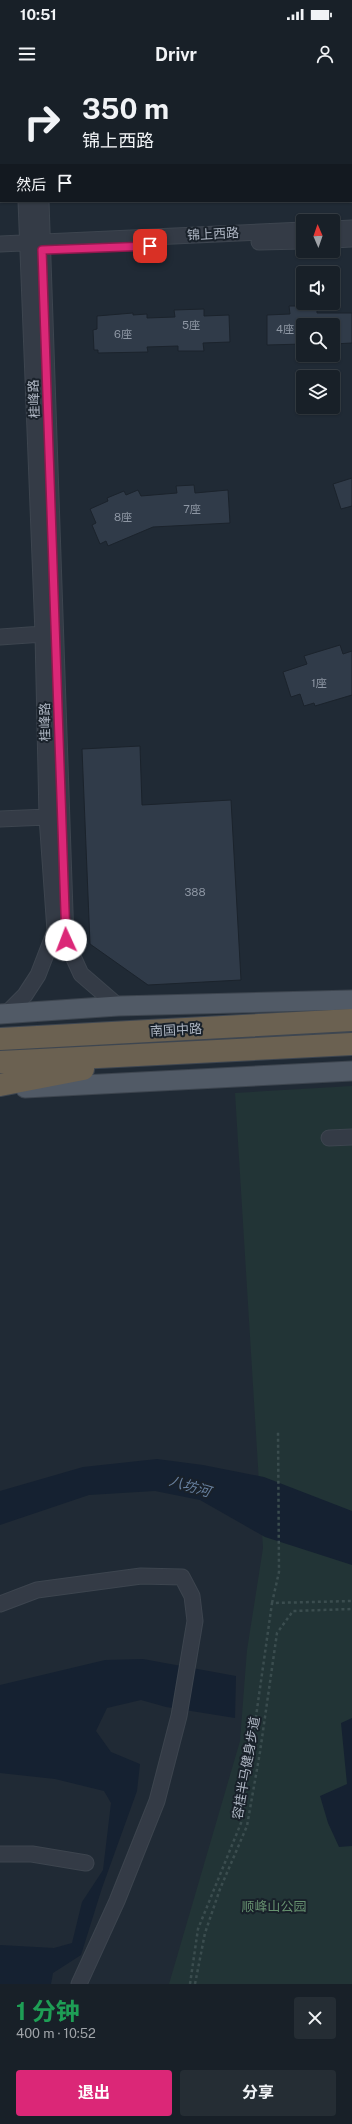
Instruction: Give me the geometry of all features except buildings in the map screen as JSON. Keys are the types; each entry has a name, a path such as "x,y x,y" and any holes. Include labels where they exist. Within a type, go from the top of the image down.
{"highway":[{"name":"南国中路","path":"0,1039 352,1020"},
{"name":"南国中路","path":"0,1062 352,1044"},
{"path":"0,1085 162,1054"}],"main road":[{"name":"南国中路","path":"4,1014 118,1006 352,1000"},
{"path":"0,1089 352,1071"}],"street":[{"name":"桂峰路","path":"4,1014 25,995 38,974 55,931 47,817 35,246 26,202"},
{"path":"40,202 35,246 66,940 81,974 118,1006"},
{"path":"340,229 352,228"},
{"name":"锦上西路","path":"35,246 296,230"},
{"path":"340,240 352,239"},
{"name":"锦上西路","path":"35,246 296,241"},
{"path":"0,244 35,246"},
{"path":"0,252 35,246"},
{"path":"0,637 42,634"},
{"path":"0,819 47,817"},
{"path":"329,1138 352,1138"},
{"path":"0,1604 37,1590 141,1576 182,1578 192,1596 195,1622 179,1716 157,1802 117,1901 79,1984"},
{"path":"0,1854 32,1854 86,1864"}],"path":[{"path":"190,1984 198,1929 241,1823 272,1603 279,1572 278,1431"},
{"path":"272,1603 352,1601"},
{"name":"容桂半马健身步道","path":"196,1984 205,1933 220,1889 246,1826 260,1752 277,1633 293,1611 352,1609"}],"green space":[{"name":"顺峰山公园","path":"352,1086 352,1984 169,1984 240,1741 247,1650 263,1548 235,1093"}],"water":[{"name":"八坊河","path":"157,1459 203,1465 264,1477 352,1511 352,1565 265,1537 200,1500 155,1491 89,1495 0,1525 0,1491 83,1467"},
{"path":"143,1659 236,1676 235,1718 166,1707 141,1700 107,1708 96,1731 111,1752 140,1764 137,1791 102,1888 81,1955 53,1973 51,1984 0,1984 0,1945 54,1948 72,1943 82,1902 103,1870 111,1803 104,1791 55,1779 0,1773 0,1685 105,1660"},
{"path":"352,1718 352,1846 339,1847 328,1823 320,1796 347,1784 341,1723"}],"route":[{"path":"66,940 42,250 150,246"}]}
